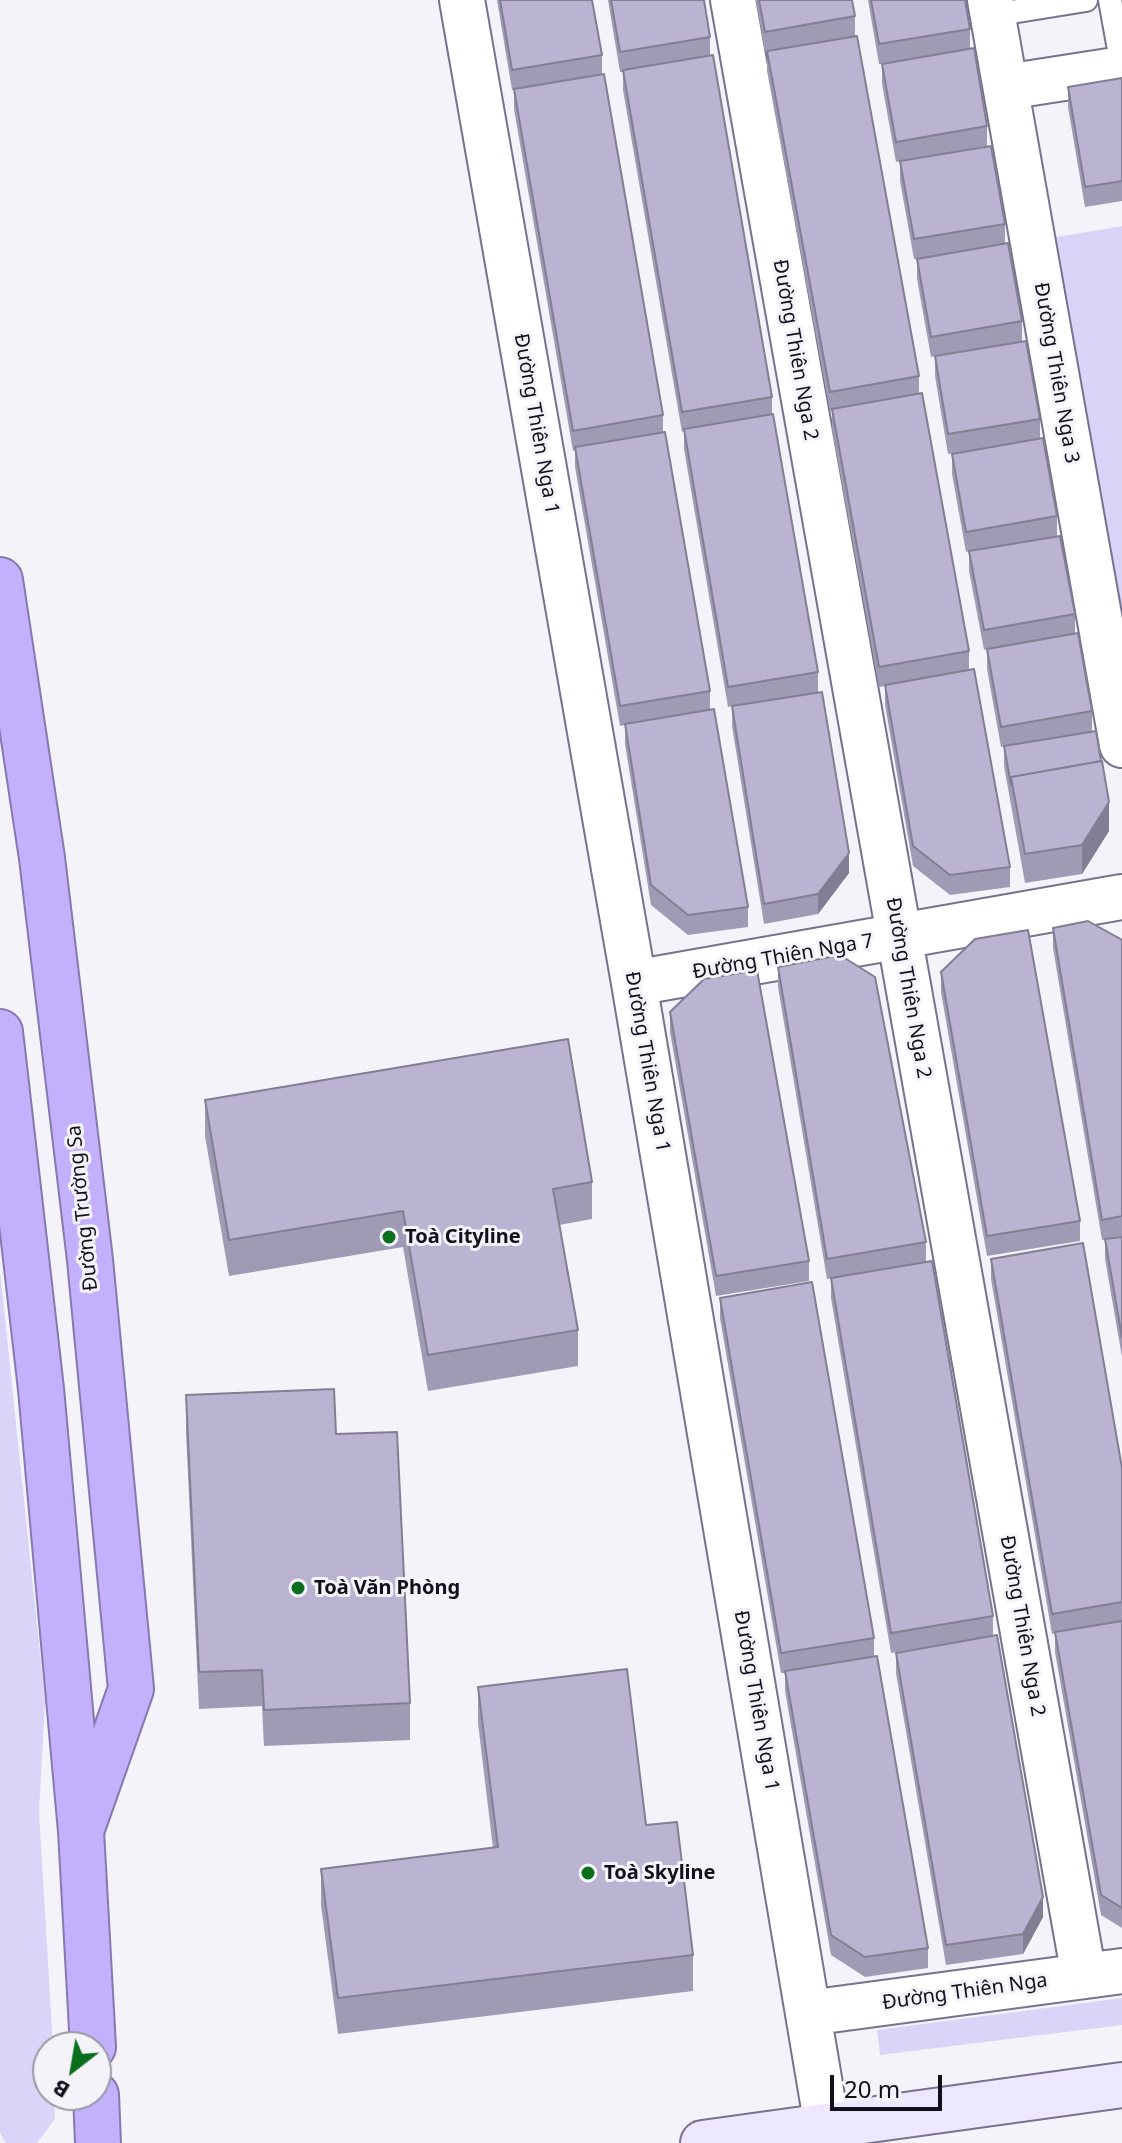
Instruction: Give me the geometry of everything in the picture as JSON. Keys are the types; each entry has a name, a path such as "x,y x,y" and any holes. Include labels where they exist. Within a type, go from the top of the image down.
{"highway":[{"name":"Đường Trường Sa","path":"0,580 42,858 88,1245 131,1689 81,1831"},
{"name":"Đường Trường Sa","path":"0,1032 41,1389 81,1831 92,2031"},
{"path":"97,2111 98,2143"}],"street":[{"name":"Đường Thiên Nga 1","path":"462,0 634,983 827,2126"},
{"name":"Đường Thiên Nga 2","path":"733,0 899,936 1103,1974"},
{"name":"Đường Thiên Nga 3","path":"992,8 1122,745"},
{"path":"1006,87 1122,67"},
{"name":"Đường Thiên Nga 7","path":"634,983 1122,897"},
{"name":"Đường Thiên Nga","path":"808,2013 1103,1974"},
{"path":"703,2143 1122,2085"}],"lane":[{"path":"992,8 1086,0"},
{"path":"1110,0 1122,67"}],"shaded area":[{"path":"1122,226 1122,745 1033,241"},
{"path":"0,1270 45,1702 39,1812 52,2031 32,2031 32,2111 55,2111 55,2119 37,2143 6,2143 0,2133"},
{"path":"1122,1998 1122,2025 880,2055 877,2030"}],"building":[{"path":"500,0 592,0 602,55 512,70"},
{"path":"611,0 704,0 710,37 620,52"},
{"path":"759,0 852,0 855,16 765,32"},
{"path":"871,0 965,0 970,29 879,44"},
{"path":"857,36 919,376 830,392 767,51"},
{"path":"974,48 987,126 896,142 882,64"},
{"path":"713,55 772,397 682,412 623,70"},
{"path":"604,74 663,415 573,431 514,89"},
{"path":"1122,78 1122,181 1085,187 1068,87"},
{"path":"991,146 1005,224 914,239 900,161"},
{"path":"1008,243 1022,321 931,337 917,259"},
{"path":"1026,341 1040,419 948,434 935,356"},
{"path":"922,393 969,651 879,667 832,409"},
{"path":"773,414 818,672 728,687 684,429"},
{"path":"665,432 710,691 620,706 575,447"},
{"path":"1043,438 1057,516 966,532 952,454"},
{"path":"1060,536 1075,614 984,630 969,551"},
{"path":"1078,633 1092,711 1001,727 987,649"},
{"path":"974,669 1010,867 950,875 913,846 885,685"},
{"path":"822,692 849,853 818,894 764,904 732,706"},
{"path":"714,709 748,907 688,915 651,885 625,724"},
{"path":"1096,731 1101,761 1011,777 1011,785 1004,746"},
{"path":"1102,761 1109,802 1082,845 1025,854 1011,777"},
{"path":"1088,921 1122,940 1122,1216 1102,1220 1053,928"},
{"path":"1028,930 1080,1221 987,1236 941,972 975,939"},
{"path":"840,955 875,977 926,1242 827,1259 778,967"},
{"path":"757,970 809,1261 716,1276 670,1012 704,979"},
{"name":"Toà Cityline","path":"568,1039 592,1182 553,1189 578,1330 428,1355 403,1211 229,1240 205,1100"},
{"path":"1122,1237 1122,1337 1105,1239"},
{"path":"1083,1243 1122,1468 1122,1602 1052,1614 991,1259"},
{"path":"932,1261 993,1616 891,1633 831,1278"},
{"path":"812,1282 874,1638 781,1653 720,1298"},
{"name":"Toà Văn Phòng","path":"334,1389 336,1434 397,1432 410,1703 264,1710 262,1670 199,1672 186,1395"},
{"path":"1122,1621 1122,1908 1101,1895 1055,1632"},
{"path":"997,1635 1043,1897 1023,1934 946,1945 896,1653"},
{"path":"877,1656 928,1948 865,1957 831,1935 785,1671"},
{"name":"Toà Skyline","path":"627,1669 646,1825 677,1822 693,1955 338,1998 321,1869 498,1847 478,1687"}],"place":[{"name":"Toà Cityline","path":"389,1237"},
{"name":"Toà Văn Phòng","path":"298,1588"},
{"name":"Toà Skyline","path":"588,1873"}]}
